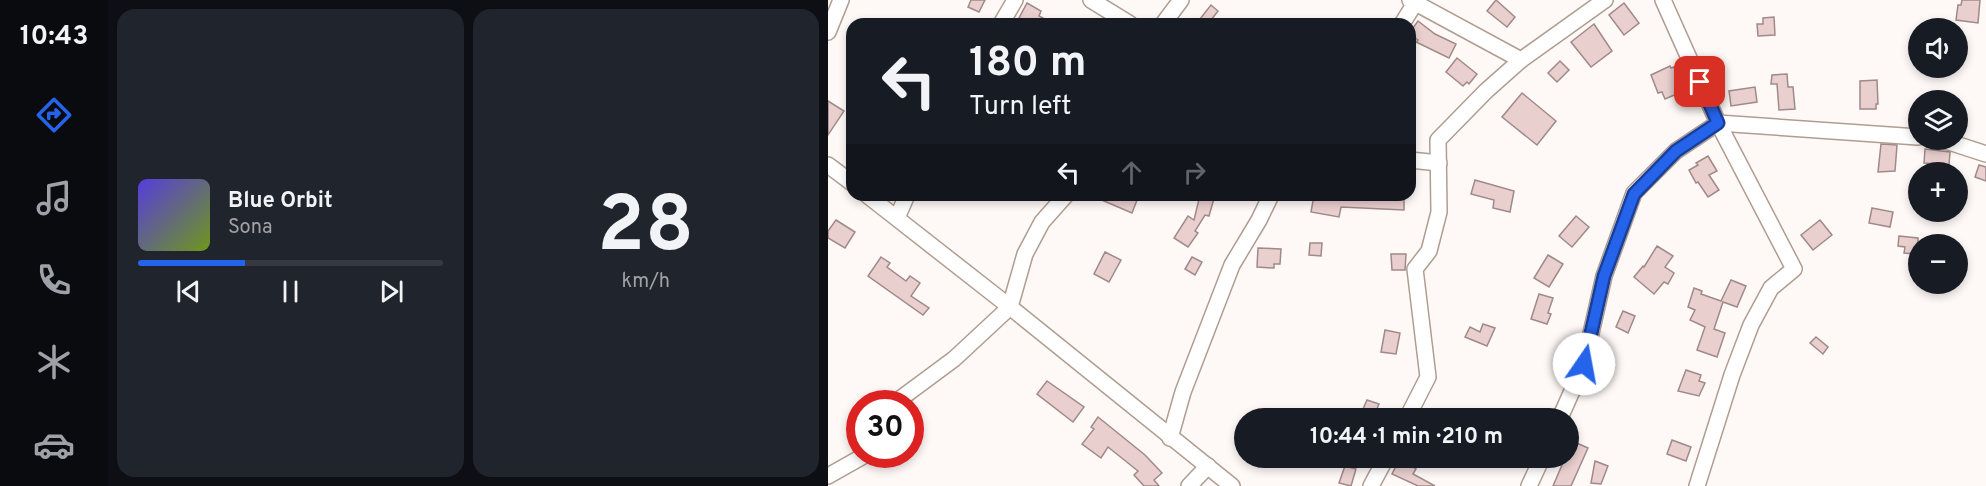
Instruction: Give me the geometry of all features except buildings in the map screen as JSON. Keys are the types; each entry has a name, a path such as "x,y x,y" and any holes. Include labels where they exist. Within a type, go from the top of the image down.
{"street":[{"path":"828,32 841,0"},
{"path":"1005,18 1016,0"},
{"path":"1091,0 1120,18"},
{"path":"1168,18 1181,0"},
{"path":"1412,408 1428,377 1415,269 1429,251 1439,212 1438,140 1521,60 1605,0"},
{"path":"1663,0 1718,123 1794,269 1771,288 1751,325 1732,375 1697,486"},
{"path":"1405,18 1413,2 1521,60"},
{"path":"1564,408 1584,364 1604,276 1634,194 1676,151 1718,123 1908,136"},
{"path":"1968,148 1986,154"},
{"path":"1416,161 1439,164"},
{"path":"828,165 846,178"},
{"path":"875,201 1232,486"},
{"path":"897,218 904,201"},
{"path":"912,390 954,359 1010,307 1025,254 1042,222 1060,201"},
{"path":"1170,438 1183,392 1232,265 1260,220 1268,201"},
{"path":"828,476 846,466"},
{"path":"1189,486 1208,466"},
{"path":"1371,486 1381,468"},
{"path":"1529,486 1537,468"}],"route":[{"path":"1584,364 1604,276 1634,194 1676,151 1718,123 1700,82"}]}
